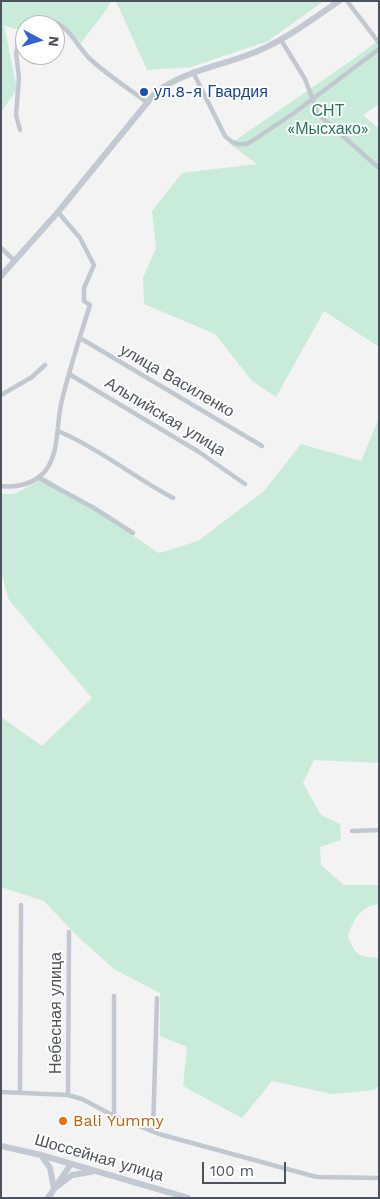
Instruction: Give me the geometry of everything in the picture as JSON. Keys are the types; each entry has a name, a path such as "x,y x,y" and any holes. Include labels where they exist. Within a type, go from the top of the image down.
{"street":[{"path":"1,276 58,212 156,92 193,72 252,54 281,40 339,1"},
{"path":"347,1 379,43"},
{"path":"65,28 88,57 102,70 148,103"},
{"path":"281,40 305,79 322,120 379,168"},
{"path":"193,72 225,136 236,144 243,145 294,113 379,49"},
{"path":"18,65 20,78 16,115 20,130"},
{"path":"1,486 14,487 39,478 50,463 58,431 61,405 90,304 84,301 84,288 94,265 80,238 58,212"},
{"path":"1,248 15,260"},
{"name":"улица Василенко","path":"80,338 262,446"},
{"path":"1,395 26,381 45,365"},
{"name":"Альпийская улица","path":"69,374 200,452 245,484"},
{"path":"58,431 76,439 146,484 174,498"},
{"path":"39,478 94,508 133,533"},
{"path":"352,831 379,830"},
{"path":"20,1093 21,906"},
{"name":"Небесная улица","path":"68,1095 69,932"},
{"path":"114,996 114,1116"},
{"path":"153,1131 157,998"},
{"path":"1,1092 68,1095 153,1131 309,1175 318,1177 379,1178"},
{"name":"Шоссейная улица","path":"1,1146 41,1155 188,1198"},
{"path":"41,1155 50,1168 54,1189"},
{"path":"48,1198 71,1164"},
{"path":"54,1189 72,1175 96,1171"}],"green space":[{"path":"1,1 111,1 81,43 65,28 65,15 15,15 15,29 4,25 17,89 1,112"},
{"path":"116,1 324,1 268,41 191,67 147,70"},
{"name":"СНТ «Мысхако»","path":"379,40 379,104 363,115 379,129 379,347 324,311 276,397 252,381 215,334 144,304 143,278 156,248 152,211 182,173 257,164 230,144"},
{"path":"379,418 379,763 314,760 303,783 321,815 340,824 341,840 320,847 321,865 344,885 379,885 379,904 367,908 359,915 352,925 348,936 358,954 379,958 379,1086 374,1090 332,1094 272,1081 242,1118 183,1086 187,1047 160,1036 160,993 114,969 76,935 44,901 1,887 1,717 42,746 92,698 9,600 1,572 1,494 15,494 45,477 159,553 198,541 264,491 301,444 361,461"}],"place":[{"name":"ул.8-я Гвардия","path":"144,92"},
{"name":"Bali Yummy","path":"63,1121"}]}
